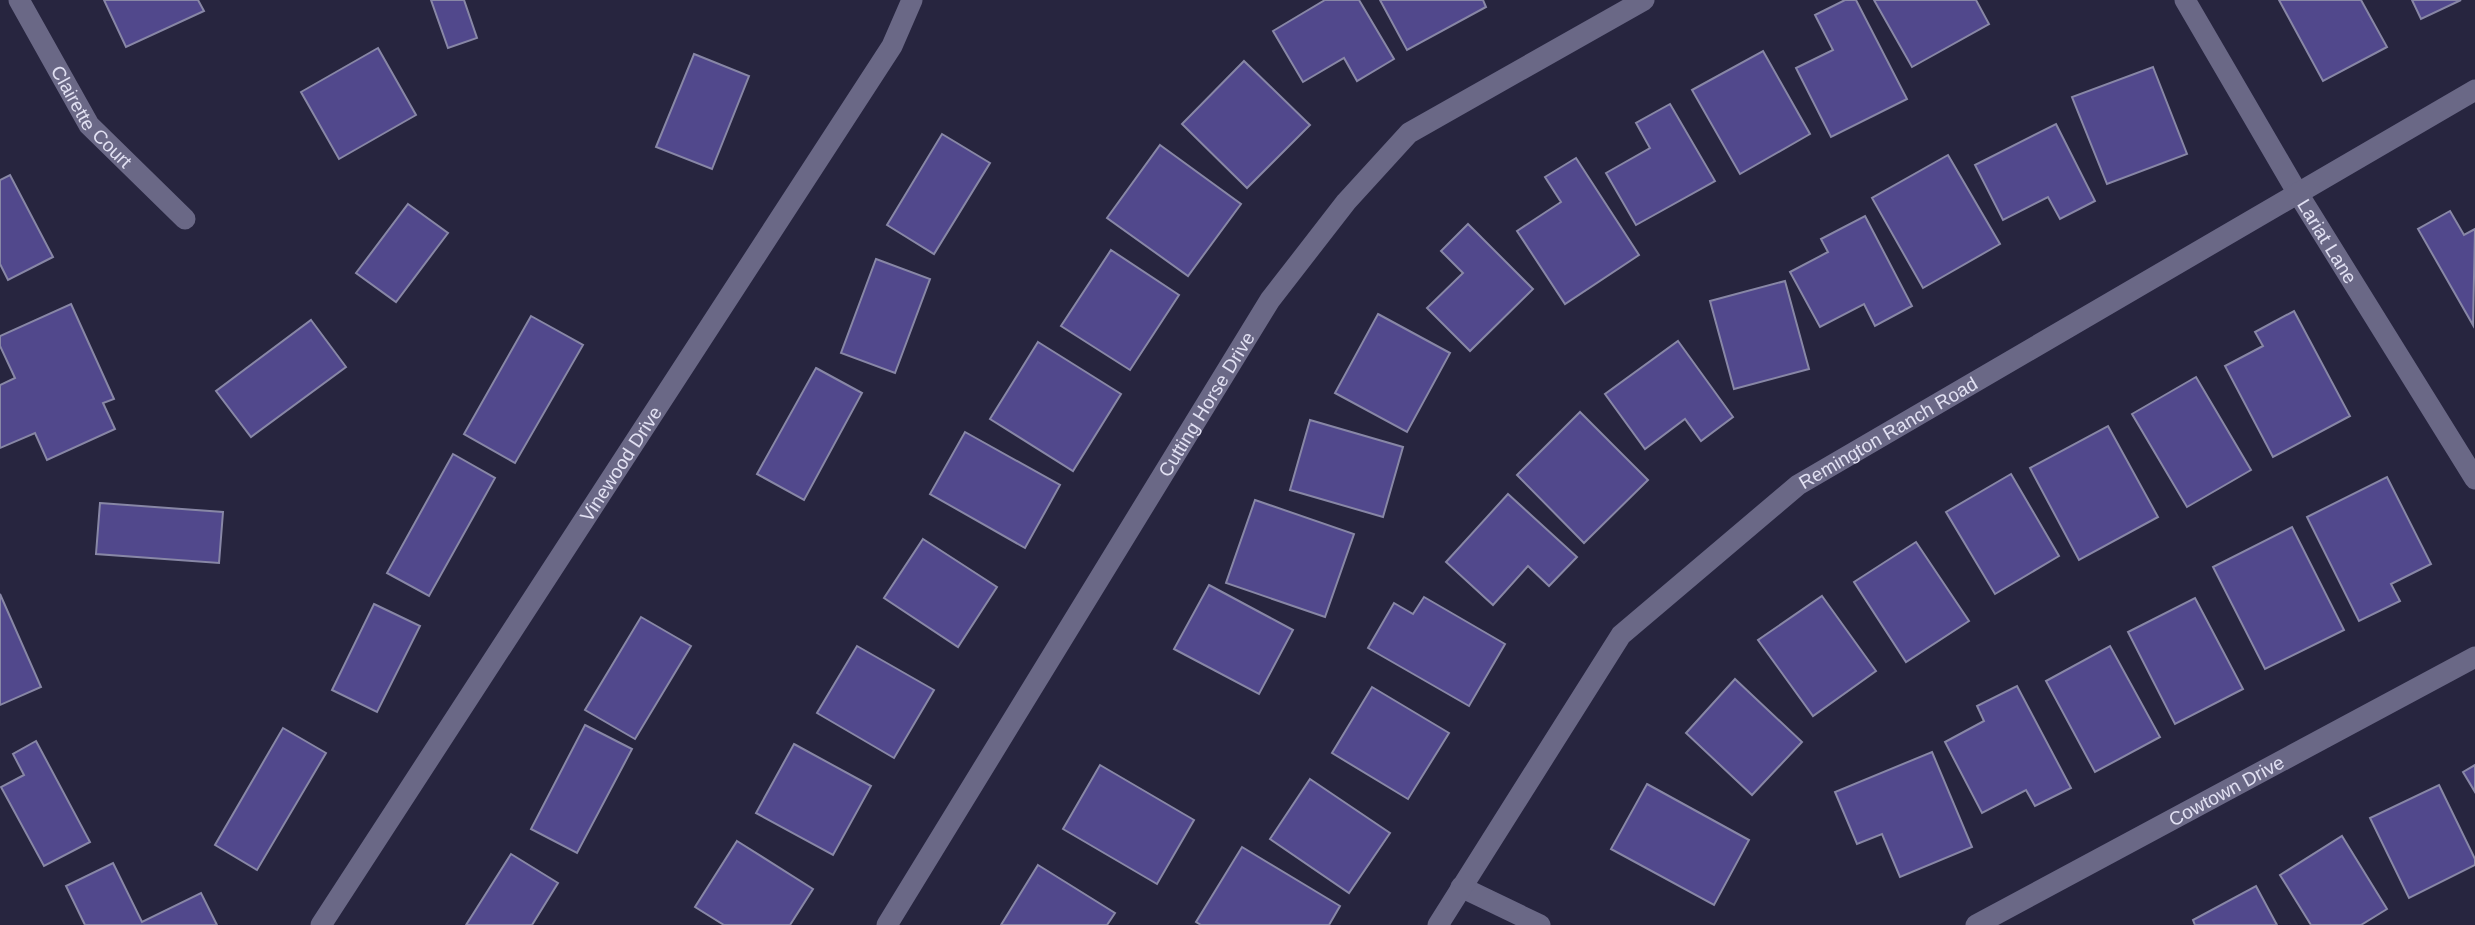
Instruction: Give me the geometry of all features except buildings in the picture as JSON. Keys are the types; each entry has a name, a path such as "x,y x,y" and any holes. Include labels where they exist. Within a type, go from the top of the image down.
{"street":[{"name":"Clairette Court","path":"19,0 89,125 185,219"},
{"name":"Vinewood Drive","path":"321,925 892,46 912,0"},
{"name":"Cutting Horse Drive","path":"887,925 1269,300 1346,202 1409,132 1644,0"},
{"name":"Lariat Lane","path":"2185,0 2297,192 2475,479"},
{"name":"Remington Ranch Road","path":"1438,925 1621,635 1798,485 2475,90"},
{"name":"Cowtown Drive","path":"1976,925 2475,657"},
{"path":"1461,887 1540,925"}]}
